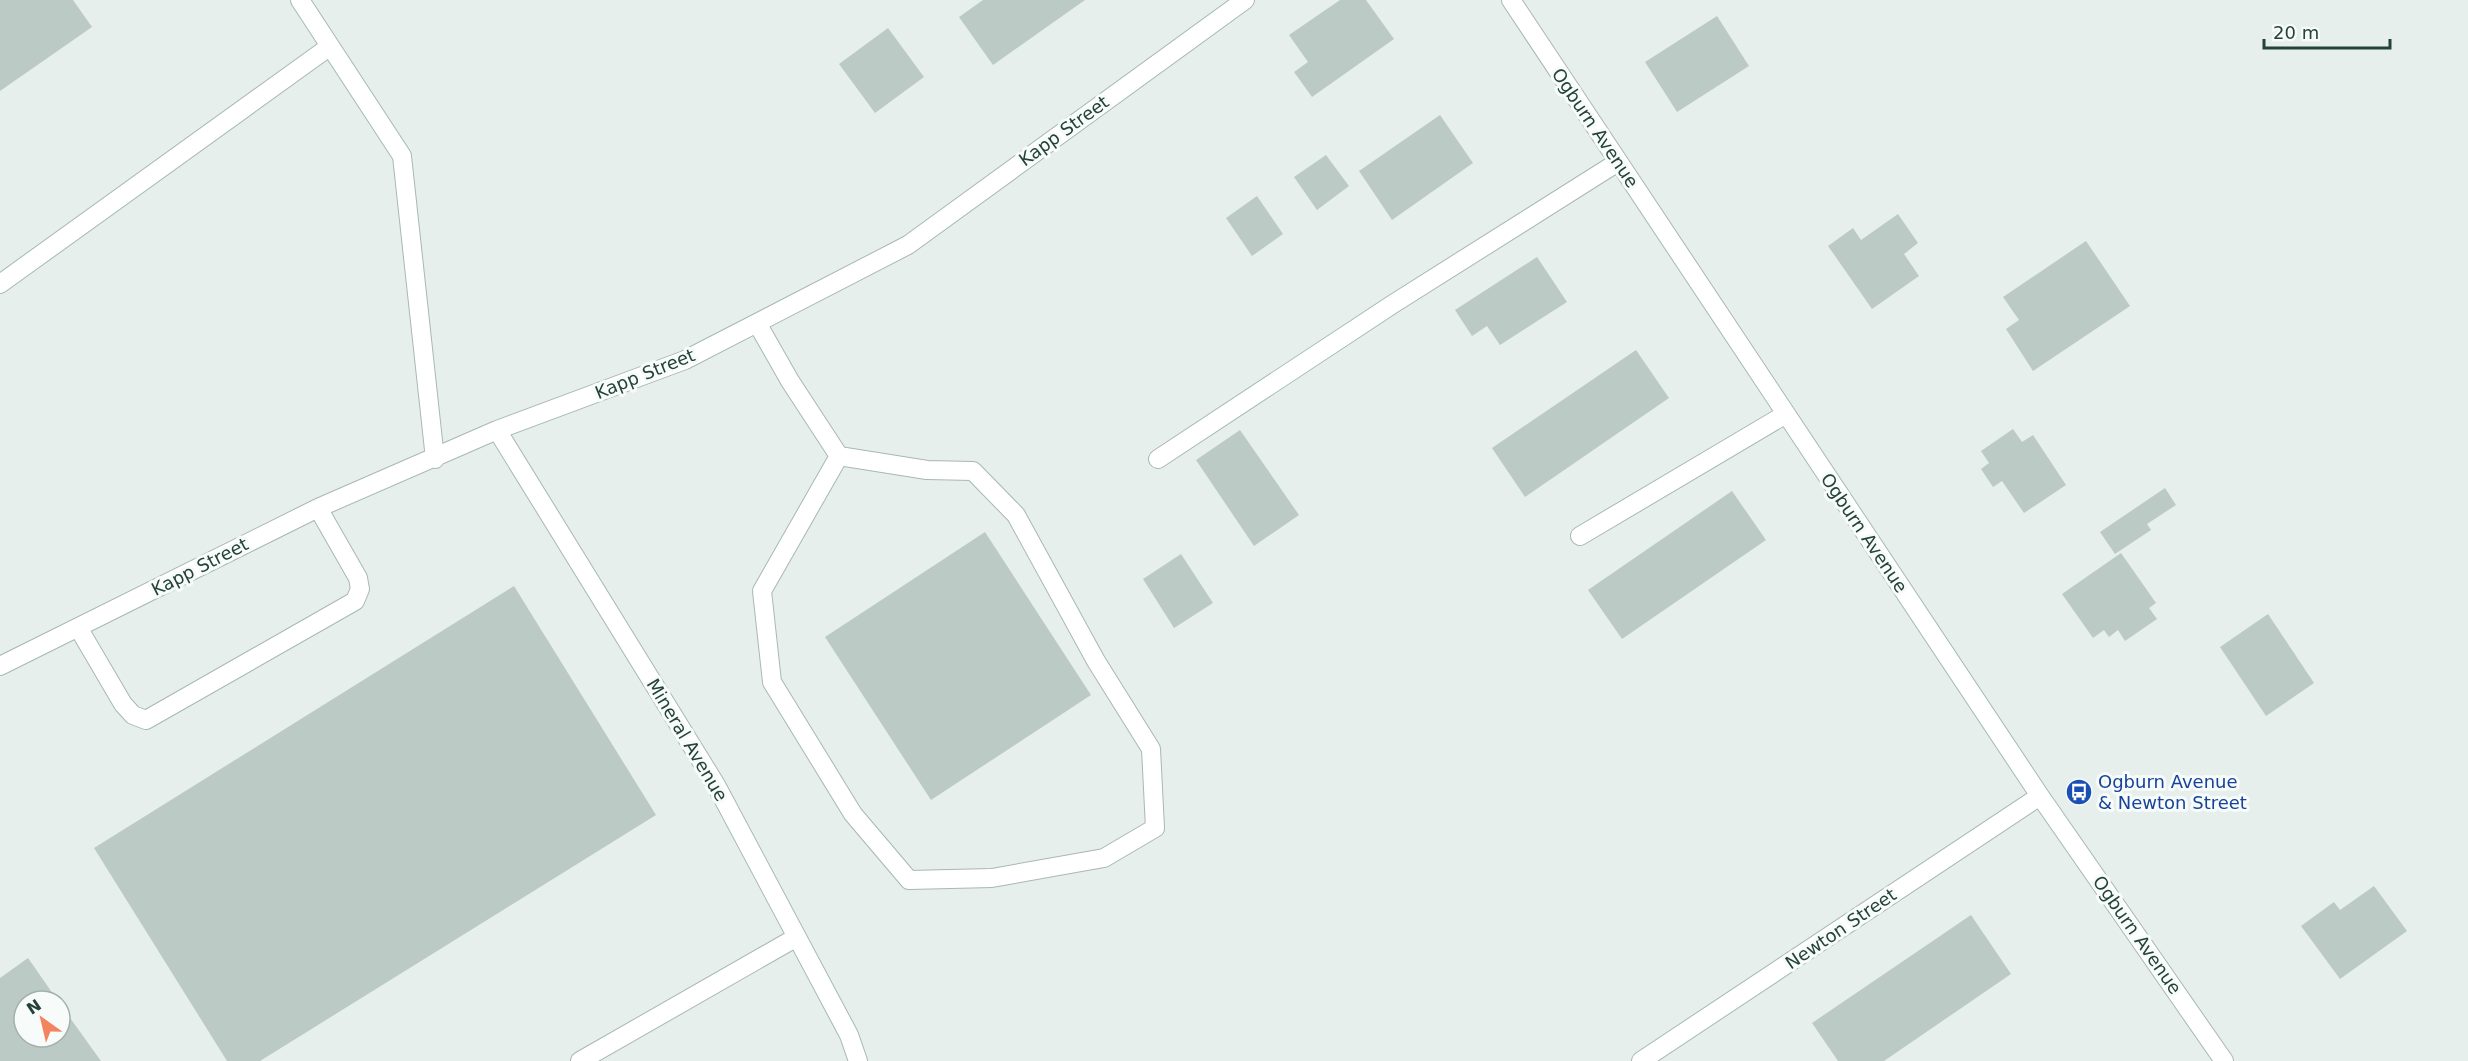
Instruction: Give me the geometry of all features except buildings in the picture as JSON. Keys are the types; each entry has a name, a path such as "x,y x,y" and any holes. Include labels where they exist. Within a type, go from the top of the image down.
{"street":[{"path":"300,0 402,156 435,459"},
{"name":"Kapp Street","path":"0,666 79,629 318,508 435,459 497,430 685,360 908,245 1245,0"},
{"name":"Ogburn Avenue","path":"1510,0 2040,796 2224,1061"},
{"path":"0,284 329,46"},
{"path":"1158,459 1393,304 1618,162"},
{"path":"757,323 790,381 839,456 927,470 973,471 1016,515 1096,661 1151,749 1155,828 1104,858 992,878 909,880 853,814 772,682 762,591 839,456"},
{"path":"1580,536 1786,414"},
{"name":"Mineral Avenue","path":"497,430 716,785 849,1035 858,1061"},
{"path":"79,629 123,704 133,715 146,720 355,601 360,589 358,578 318,508"},
{"name":"Newton Street","path":"1641,1061 2040,796"},
{"path":"580,1061 797,937"}],"place":[{"name":"Ogburn Avenue & Newton Street","path":"2079,792"}]}
